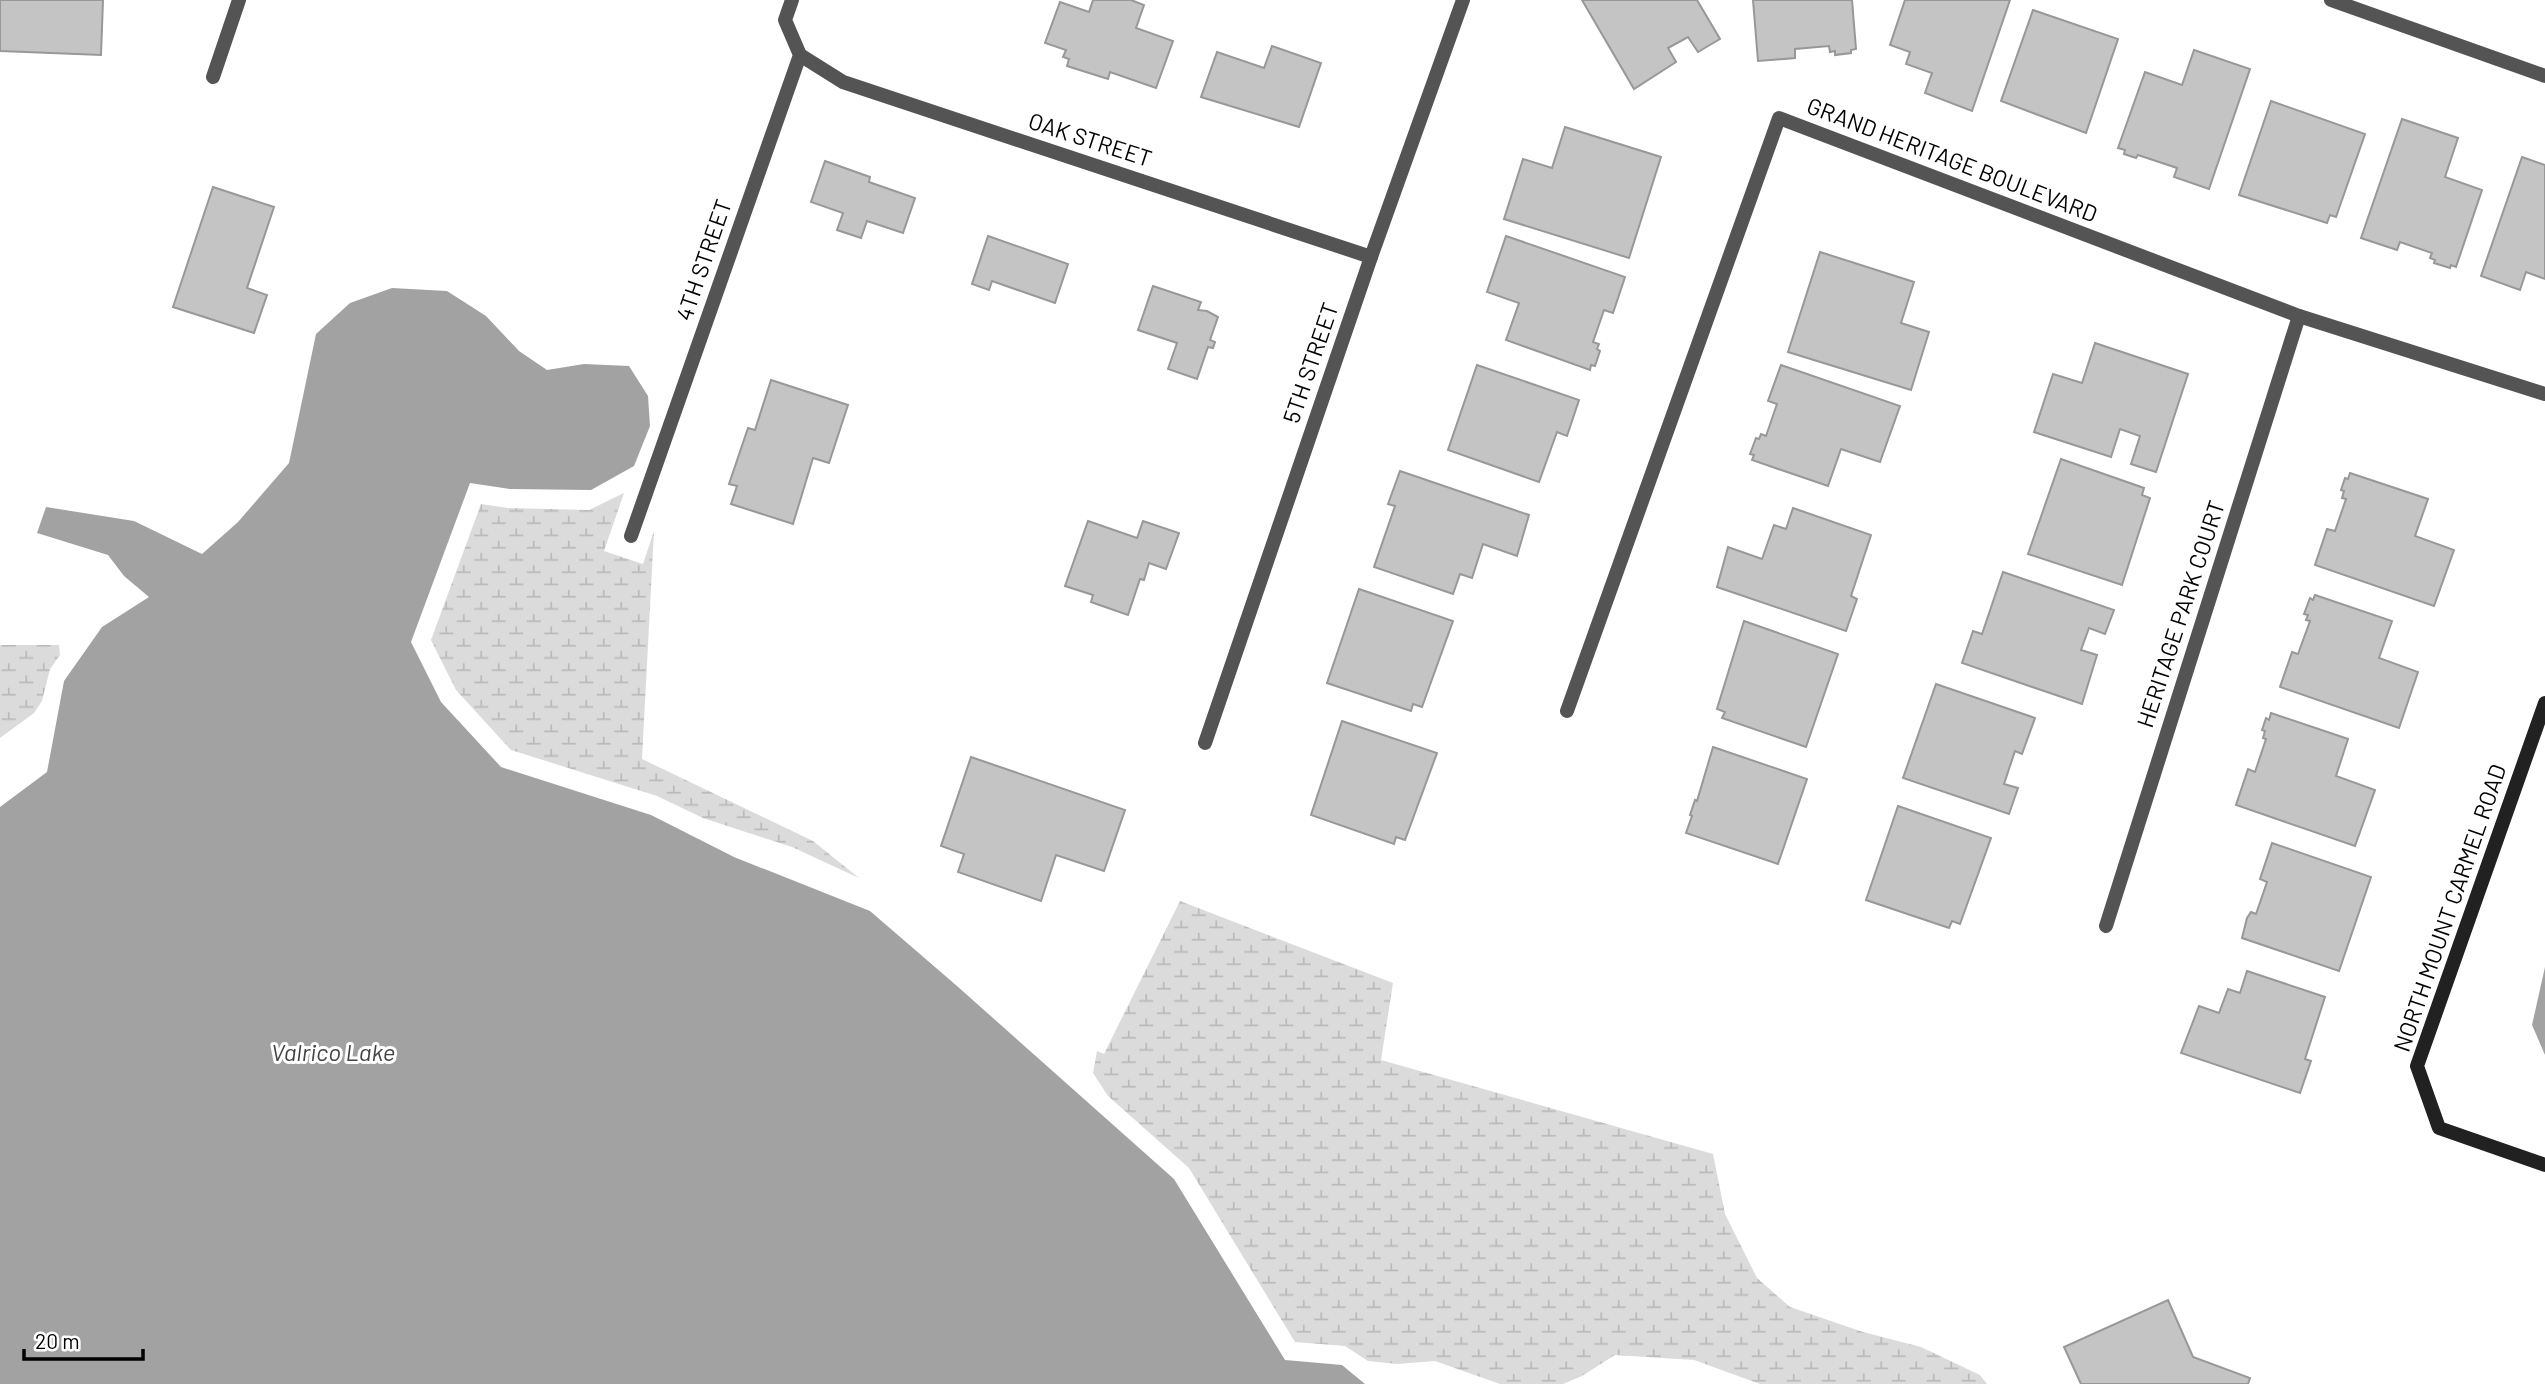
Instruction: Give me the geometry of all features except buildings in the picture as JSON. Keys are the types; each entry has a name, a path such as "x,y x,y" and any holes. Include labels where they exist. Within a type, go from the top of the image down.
{"street":[{"path":"213,77 239,0"},
{"path":"792,0 785,20 800,55"},
{"name":"5TH STREET","path":"1205,743 1371,257 1463,0"},
{"path":"2330,0 2545,76"},
{"name":"OAK STREET","path":"800,55 843,82 1371,257"},
{"name":"4TH STREET","path":"631,536 800,55"},
{"name":"GRAND HERITAGE BOULEVARD","path":"1567,711 1779,118 2299,316 2545,394"},
{"name":"HERITAGE PARK COURT","path":"2106,926 2299,316"},
{"name":"NORTH MOUNT CARMEL ROAD","path":"2545,703 2417,1066 2439,1128 2545,1165"}],"green space":[{"path":"624,493 604,551 643,564 654,531 642,759 813,841 859,878 792,847 703,818 657,796 511,750 456,690 431,640 481,504 508,508 589,510"},
{"path":"0,645 59,645 60,655 50,669 42,701 34,713 0,738"},
{"path":"1180,901 1393,983 1381,1060 1713,1154 1725,1214 1757,1278 1790,1307 1863,1332 1921,1347 1980,1375 1987,1384 1760,1384 1694,1360 1615,1355 1582,1376 1563,1384 1500,1384 1435,1361 1397,1364 1368,1361 1345,1346 1295,1342 1189,1168 1108,1096 1093,1073 1097,1051 1104,1054"}],"water":[{"name":"Valrico Lake","path":"392,288 447,291 486,316 519,351 547,370 584,364 629,366 648,396 650,426 634,466 591,490 510,489 470,483 411,642 441,702 501,767 651,815 734,857 870,911 1174,1179 1285,1360 1342,1365 1365,1384 0,1384 0,807 47,772 64,681 102,627 149,597 124,576 108,555 37,533 46,507 134,521 202,554 238,522 289,463 316,334 350,303"},
{"path":"2545,967 2545,1055 2532,1025"}]}
